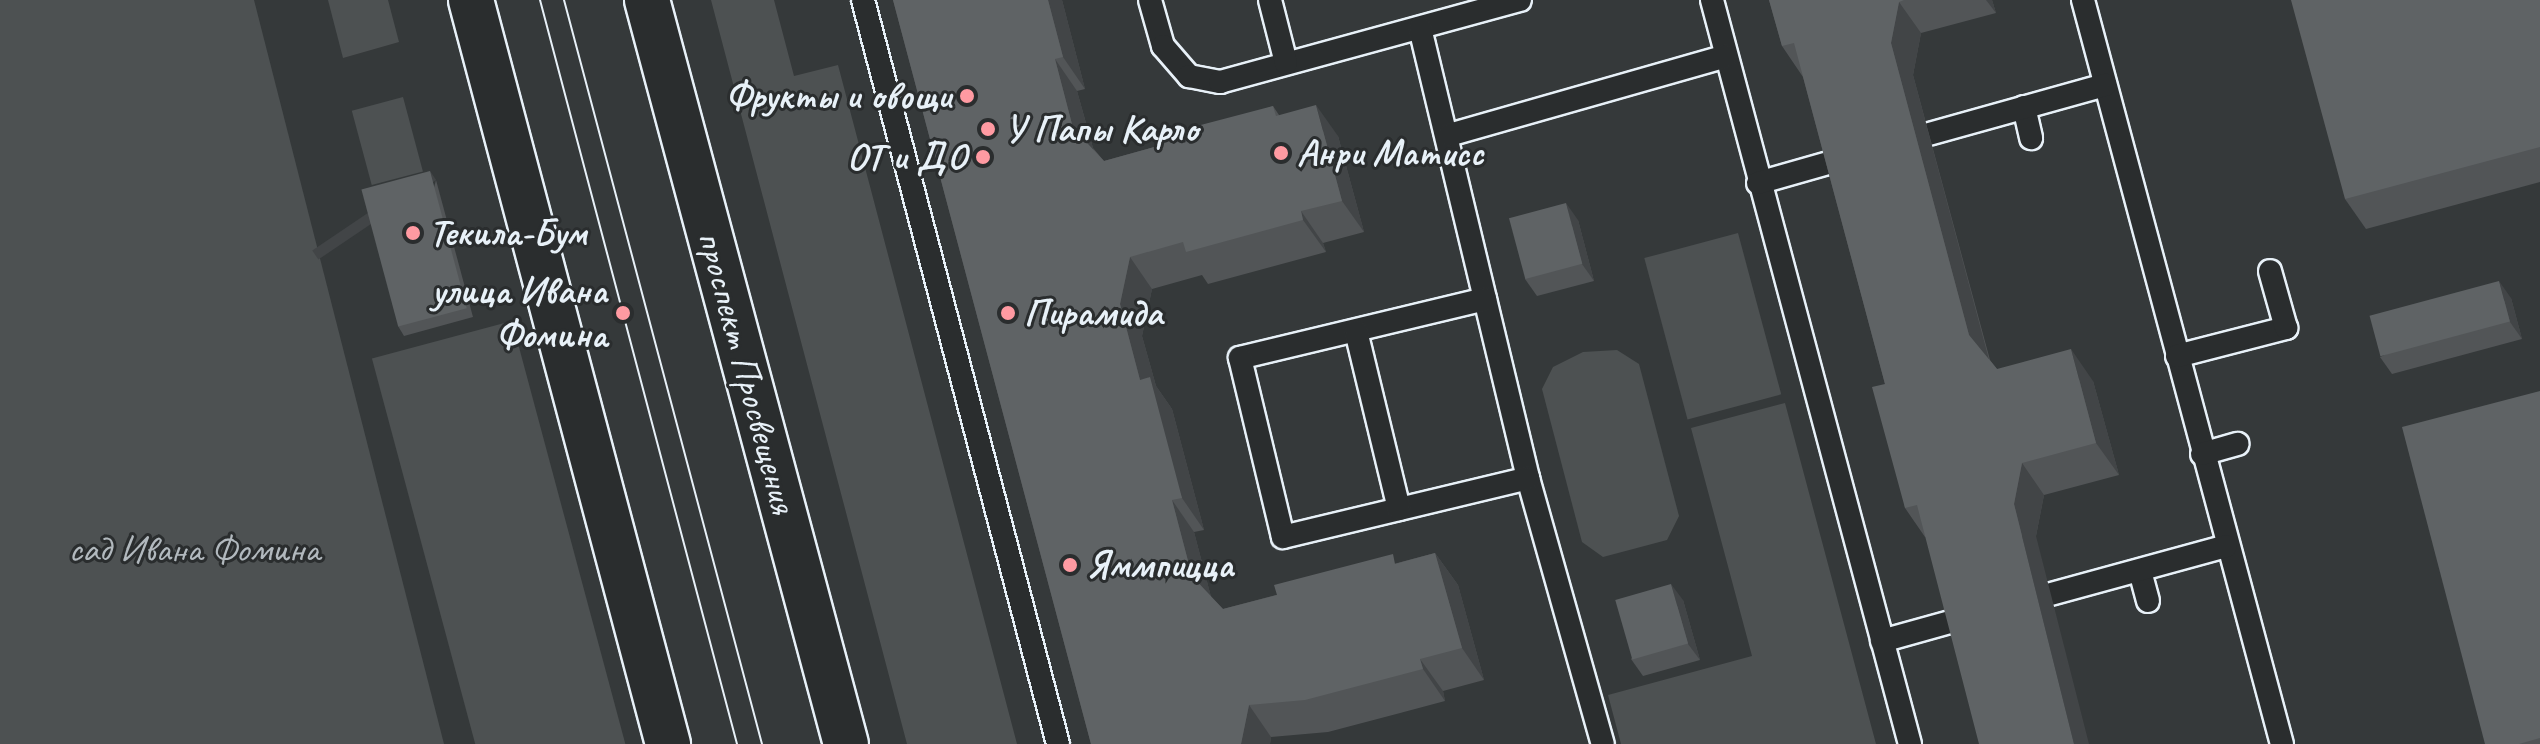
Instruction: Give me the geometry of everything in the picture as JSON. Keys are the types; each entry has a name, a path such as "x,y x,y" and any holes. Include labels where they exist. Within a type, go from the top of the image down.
{"main road":[{"path":"471,0 668,744"},
{"name":"проспект Просвещения","path":"647,0 846,744"}],"lane":[{"path":"863,0 1058,744"},
{"path":"1150,0 1163,46 1189,76 1220,82 1520,0"},
{"path":"1270,0 1286,63"},
{"path":"1712,0 1758,183 1910,744"},
{"path":"2083,0 2226,546 2282,744"},
{"path":"1420,28 1449,135 1528,478 1602,744"},
{"path":"1449,135 1726,56"},
{"path":"1929,134 2105,85"},
{"path":"2024,107 2031,138"},
{"path":"1758,183 1839,160"},
{"path":"2177,356 2286,328 2270,271"},
{"path":"1485,299 1240,358 1243,373 1283,537 1528,478"},
{"path":"1356,331 1399,509"},
{"path":"2202,454 2238,444"},
{"path":"2051,594 2226,546"},
{"path":"2140,571 2148,601"},
{"path":"1882,641 1961,619"}],"green space":[{"name":"сад Ивана Фомина","path":"0,0 254,0 444,744 0,744"},
{"path":"328,0 388,0 399,42 343,58"},
{"path":"711,0 774,0 794,76 838,65 1017,744 907,744"},
{"path":"403,97 423,171 372,185 352,111"},
{"path":"1738,233 1781,394 1688,419 1644,258"},
{"path":"512,321 625,744 475,744 372,359"},
{"path":"1617,350 1639,364 1679,516 1667,540 1603,557 1582,542 1542,389 1553,367 1583,352"},
{"path":"1785,403 1876,744 1621,744 1608,695 1752,656 1691,428"}],"building":[{"path":"893,0 1048,0 1063,57 1055,59 1073,128 1104,161 1158,146 1155,137 1273,106 1276,116 1316,105 1342,201 1301,211 1303,220 1186,252 1183,242 1130,257 1120,304 1140,380 1150,377 1182,498 1172,500 1192,576 1223,609 1277,595 1274,585 1393,554 1395,564 1435,553 1462,648 1420,659 1423,669 1305,700 1249,705 1241,744 1091,744"},
{"path":"1769,0 1904,0 1899,2 1891,43 1969,335 1997,369 2071,349 2096,443 2022,463 2014,504 2074,744 1979,744 1917,505 1905,508 1872,387 1885,384 1794,43 1782,46"},
{"path":"2291,0 2540,0 2540,147 2345,199"},
{"name":"Текила-Бум","path":"430,171 467,308 398,327 361,189"},
{"path":"1566,203 1582,264 1525,279 1509,218"},
{"path":"2499,281 2510,322 2380,356 2370,316"},
{"path":"2540,391 2540,738 2519,744 2485,744 2402,427"},
{"path":"1671,584 1688,644 1632,660 1615,600"}],"tram line":[{"path":"540,0 737,744"},
{"path":"564,0 762,744"}],"place":[{"name":"Фрукты и овощи","path":"967,96"},
{"name":"У Папы Карло","path":"988,129"},
{"name":"Анри Матисс","path":"1281,153"},
{"name":"ОТ и ДО","path":"983,157"},
{"name":"Текила-Бум","path":"413,233"},
{"name":"улица Ивана Фомина","path":"623,313"},
{"name":"Пирамида","path":"1008,313"},
{"name":"Яммпицца","path":"1070,565"}]}
